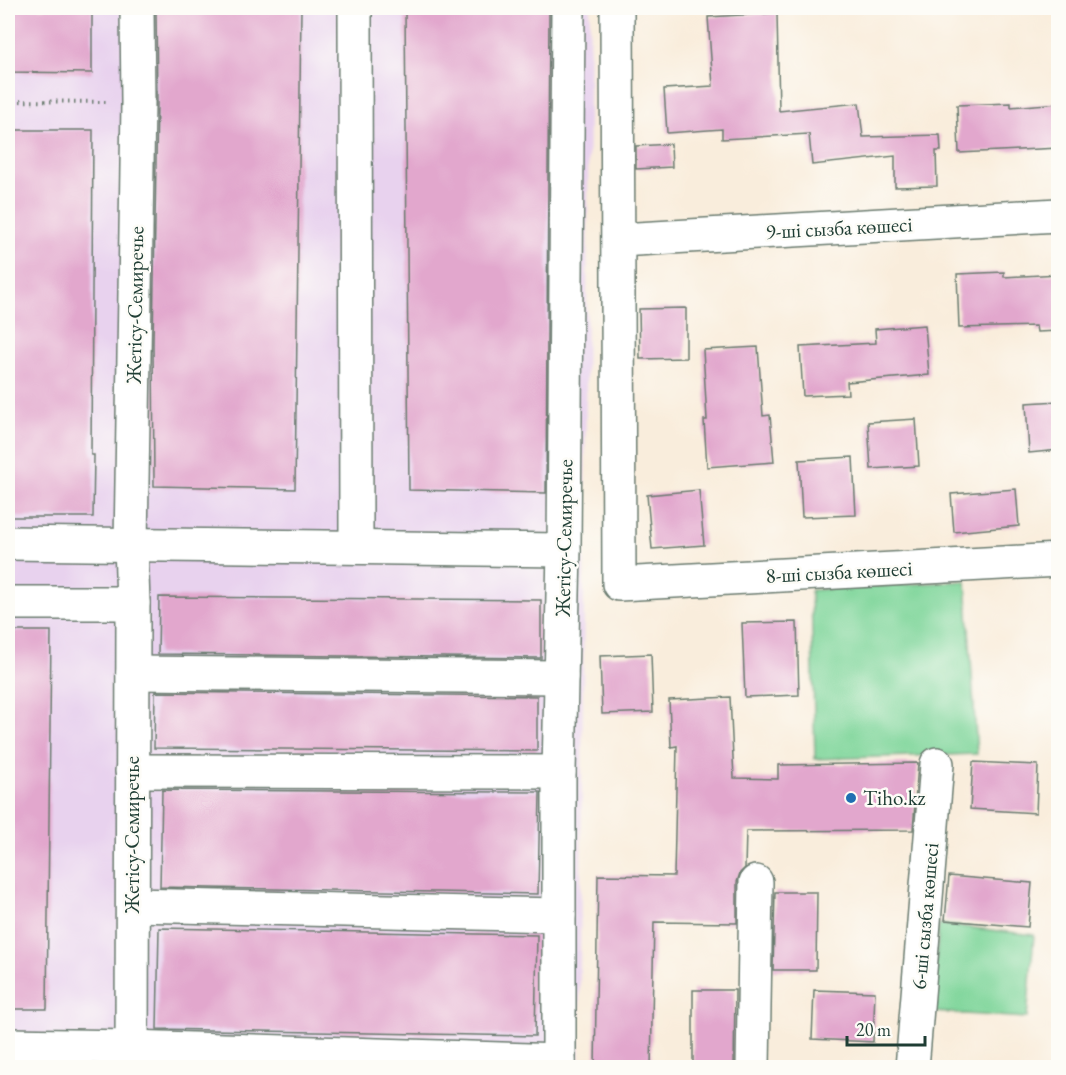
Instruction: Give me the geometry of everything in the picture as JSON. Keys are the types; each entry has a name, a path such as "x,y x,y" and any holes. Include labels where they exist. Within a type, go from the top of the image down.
{"street":[{"name":"Жетісу-Семиречье","path":"131,1057 133,603 131,545 138,103 137,8"},
{"path":"355,8 356,547"},
{"name":"Жетісу-Семиречье","path":"559,1064 559,772 564,550 568,8"},
{"path":"617,8 620,240"},
{"name":"9-ші сызба көшесі","path":"620,240 1059,215"},
{"name":"8-ші сызба көшесі","path":"620,240 619,584 1059,560"},
{"path":"8,543 564,550"},
{"path":"8,603 133,603"},
{"path":"133,673 561,677"},
{"name":"6-ші сызба көшесі","path":"912,1068 937,764"},
{"path":"132,771 559,772"},
{"path":"753,1068 756,882"},
{"path":"133,905 559,915"},
{"path":"8,1045 131,1057 559,1064"}],"path":[{"path":"8,101 138,103"}],"shaded area":[{"path":"8,8 590,8 579,1067 8,1067"}],"green space":[{"path":"966,581 977,754 815,759 811,590"},
{"path":"939,924 1034,935 1027,1018 932,1012"}],"building":[{"path":"8,8 92,8 92,73 8,72"},
{"path":"156,8 301,8 295,489 154,486"},
{"path":"405,8 549,8 546,493 409,490"},
{"path":"777,13 779,111 859,103 863,137 940,135 941,151 936,151 937,186 895,187 895,156 812,165 809,134 722,139 722,129 667,133 664,89 713,86 708,17"},
{"path":"1011,103 1011,107 1059,103 1059,148 959,153 957,105"},
{"path":"8,130 93,130 91,455 94,455 93,517 8,517"},
{"path":"671,144 672,167 636,169 636,146"},
{"path":"1004,272 1004,277 1059,274 1059,331 1037,332 1036,326 959,328 957,274"},
{"path":"686,308 686,358 640,359 639,309"},
{"path":"925,325 929,375 847,382 848,394 803,396 800,347 876,343 875,329"},
{"path":"758,347 763,416 770,415 774,462 707,467 703,350"},
{"path":"1059,401 1059,450 1029,453 1026,403"},
{"path":"916,419 919,466 871,469 868,422"},
{"path":"853,457 856,515 802,517 799,460"},
{"path":"1016,489 1019,526 954,532 951,494"},
{"path":"699,490 704,545 652,549 647,495"},
{"path":"159,597 541,600 541,658 158,654"},
{"path":"797,622 799,695 745,697 742,623"},
{"path":"8,631 51,631 47,1009 8,1009"},
{"path":"651,654 653,712 602,714 600,656"},
{"path":"155,692 537,696 537,751 154,748"},
{"path":"730,697 734,778 778,779 778,765 918,763 913,830 746,831 745,868 740,873 737,882 737,923 654,922 651,1068 595,1068 598,875 674,876 677,746 671,747 669,700"},
{"path":"973,762 1038,765 1036,813 970,809"},
{"path":"162,790 540,792 538,894 160,887"},
{"path":"949,876 1032,883 1028,927 945,920"},
{"path":"775,892 817,892 816,970 773,970"},
{"path":"159,928 537,935 535,1036 157,1029"},
{"path":"693,990 735,990 734,1068 693,1068"},
{"path":"814,990 875,992 873,1042 812,1039"}],"place":[{"name":"Tiho.kz","path":"851,798"}]}
